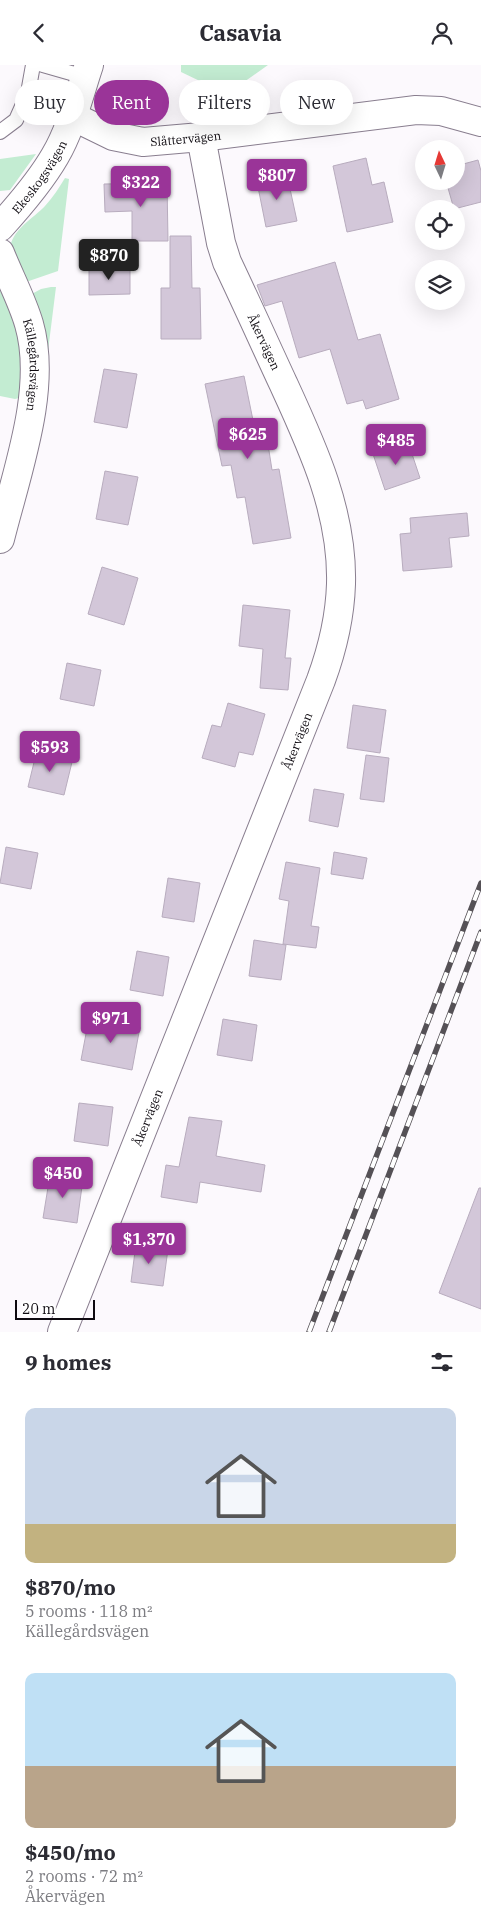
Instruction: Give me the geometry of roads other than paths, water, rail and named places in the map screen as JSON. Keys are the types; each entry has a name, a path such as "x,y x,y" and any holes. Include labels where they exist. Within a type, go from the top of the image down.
{"street":[{"name":"Slåttervägen","path":"84,122 113,136 143,142 201,137 416,110 441,111 481,122"},
{"name":"Ekeskogsvägen","path":"0,227 33,189 55,155 68,125"},
{"name":"Åkervägen","path":"62,1332 321,680 334,637 341,586 339,550 326,485 312,447 221,243 201,137"},
{"name":"Källegårdsvägen","path":"0,253 29,325 35,361 28,431 0,539"}],"lane":[{"path":"0,132 16,120 28,93 33,65"},
{"path":"43,65 87,71"}],"railway":[{"path":"309,1332 481,883"},
{"path":"329,1332 481,932"}]}
